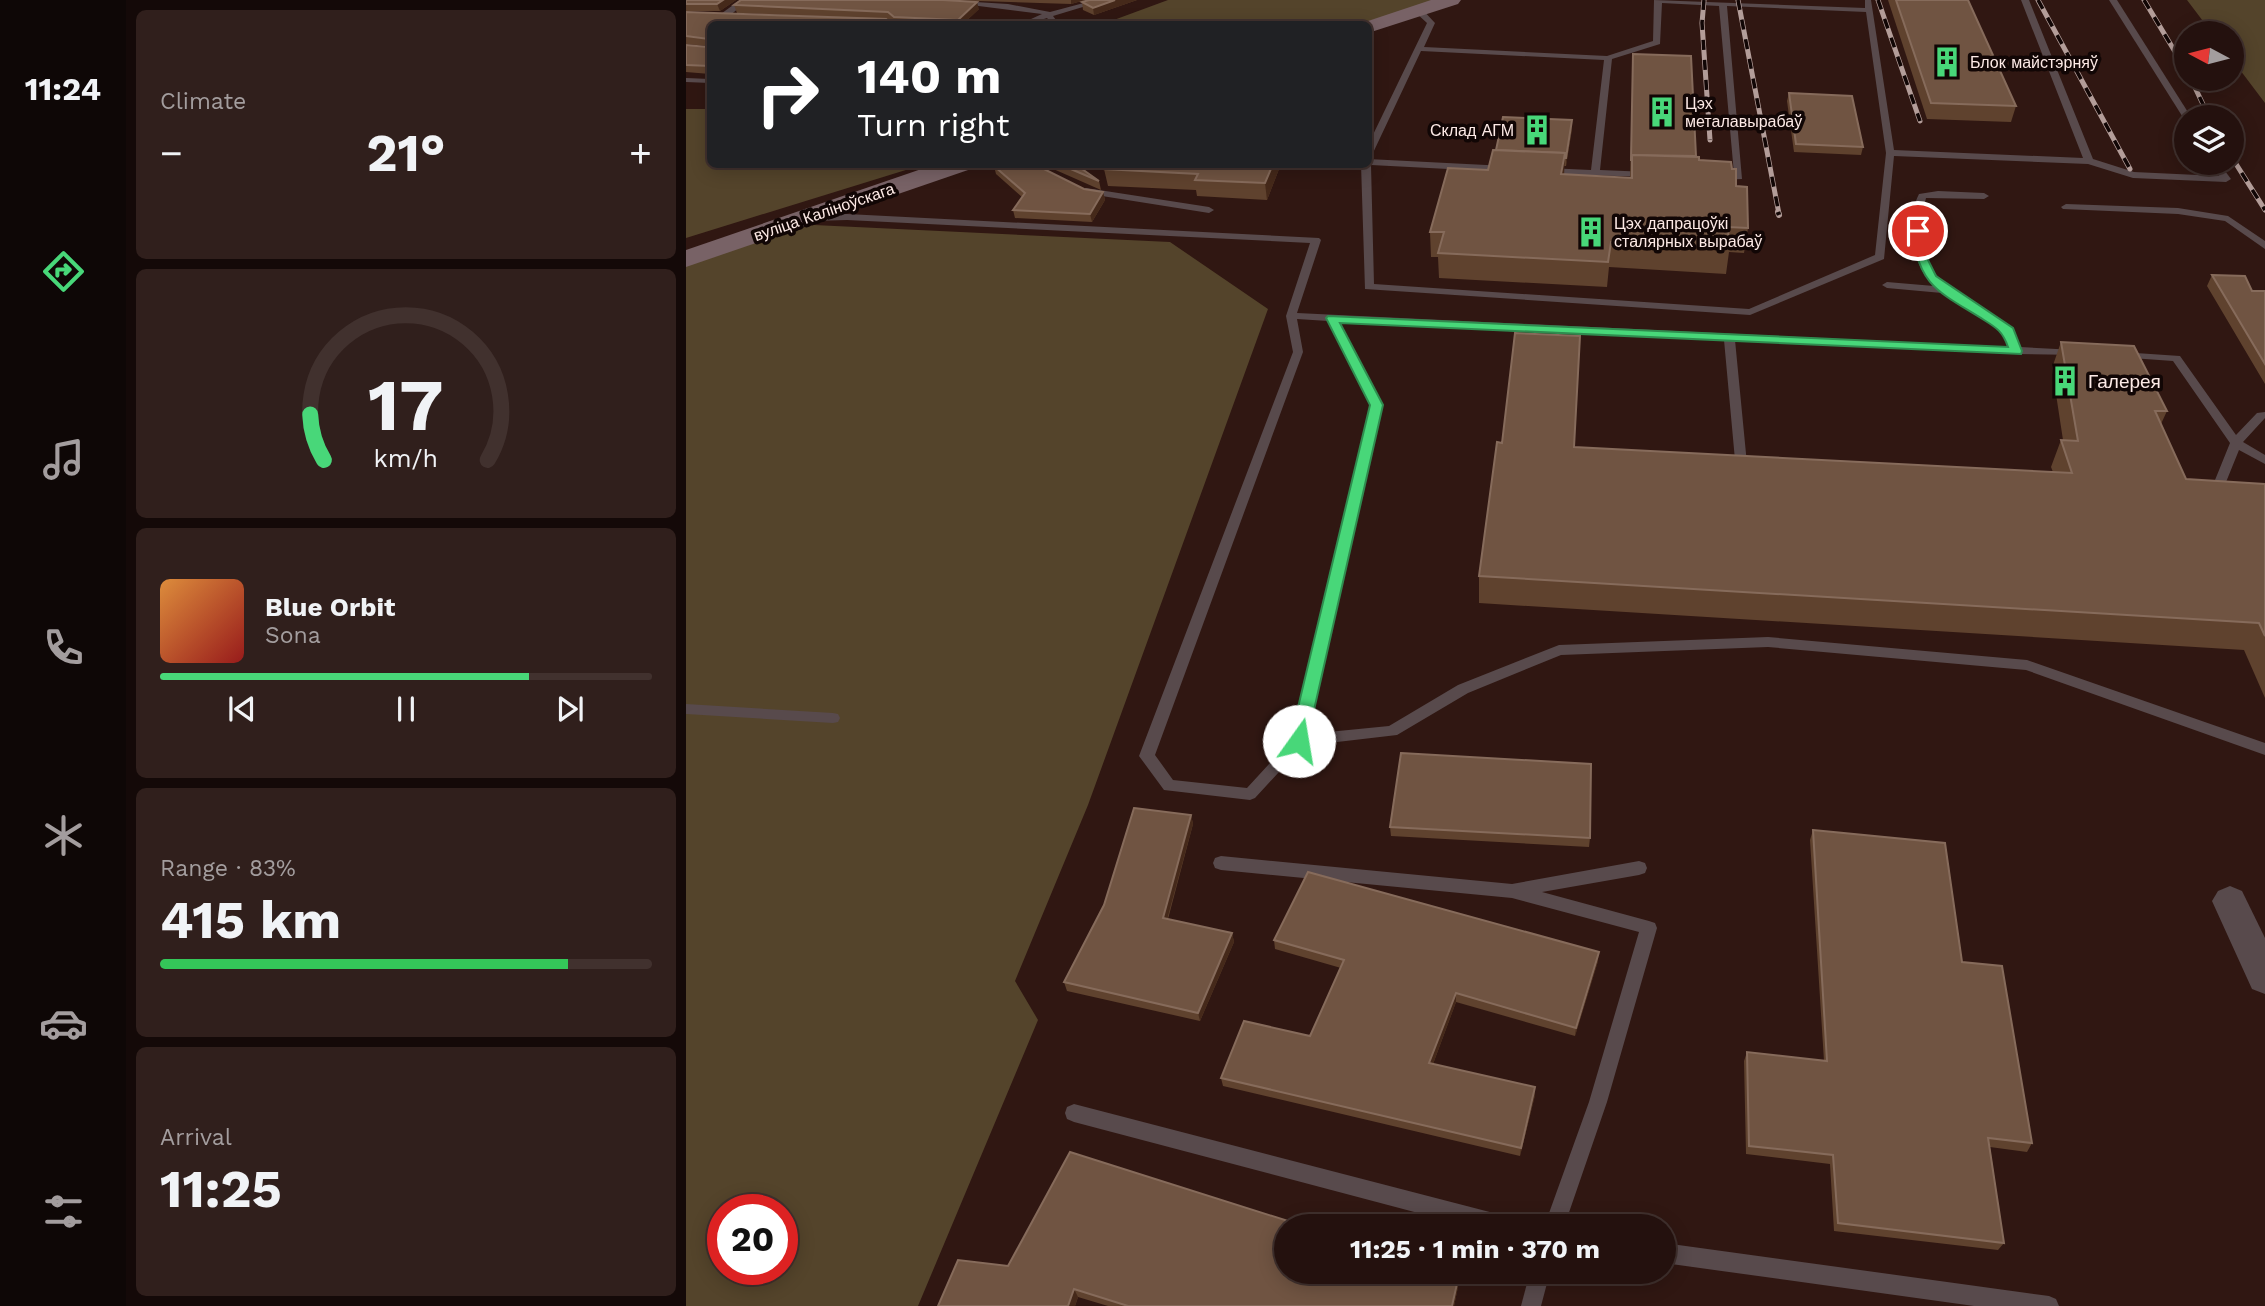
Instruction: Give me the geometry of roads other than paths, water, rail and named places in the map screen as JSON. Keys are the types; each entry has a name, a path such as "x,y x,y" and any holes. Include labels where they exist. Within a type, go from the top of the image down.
{"street":[{"path":"1372,26 1451,0"},
{"name":"вуліца Каліноўскага","path":"686,259 950,168"},
{"path":"2230,901 2265,978"}],"lane":[{"path":"722,18 745,0"},
{"path":"1047,13 1049,0"},
{"path":"1030,21 1047,13 1081,8 1102,0"},
{"path":"2025,0 2089,161"},
{"path":"2113,0 2179,105"},
{"path":"1367,168 1369,287 1750,312 1880,257 1890,153 1869,5 1658,1 1657,42 1608,58 1419,49"},
{"path":"943,2 1008,6 1047,13 1054,21"},
{"path":"1713,176 1739,177 1723,4"},
{"path":"1372,147 1431,23 1418,10"},
{"path":"710,17 734,18"},
{"path":"1595,173 1608,58"},
{"path":"686,80 707,81"},
{"path":"1890,153 2089,161 2133,175 2225,179 2222,175"},
{"path":"1372,163 1515,169"},
{"path":"1542,171 1661,175"},
{"path":"1079,188 1090,193 1209,210"},
{"path":"1984,196 1922,196 1916,206 1920,256 1931,277 1945,290 2008,330 2016,351"},
{"path":"2066,207 2178,211 2228,219 2265,246"},
{"path":"803,219 847,217 1316,240 1291,316 1298,352 1147,756 1169,786 1250,794 1299,741 1376,405 1332,318"},
{"path":"1887,285 1945,290"},
{"path":"1291,316 2082,354"},
{"path":"1714,462 1741,464 1729,338"},
{"path":"2109,355 2176,358 2236,443 2265,460"},
{"path":"2192,488 2218,489 2236,443 2265,415"},
{"path":"1299,741 1392,731 1463,689 1559,650 1768,642 2026,665 2265,749"},
{"path":"686,709 833,718"},
{"path":"1221,863 1512,891 1649,928 1598,1102 1559,1214"},
{"path":"1512,891 1639,868"},
{"path":"1074,1113 1459,1214"},
{"path":"1676,1255 2049,1306"},
{"path":"1531,1306 1537,1284"}],"railway":[{"path":"1704,0 1702,23 1710,140"},
{"path":"1738,0 1779,214"},
{"path":"1878,0 1920,121"},
{"path":"2038,0 2130,169"},
{"path":"2144,0 2174,50"},
{"path":"2197,91 2203,105"},
{"path":"2243,175 2265,210"}],"place":[{"name":"Блок майстэрняў","path":"1947,62"},
{"name":"Цэх металавырабаў","path":"1662,112"},
{"name":"Склад АГМ","path":"1537,130"},
{"name":"Цэх дапрацоўкі сталярных вырабаў","path":"1591,232"},
{"name":"Галерея","path":"2065,381"}]}
